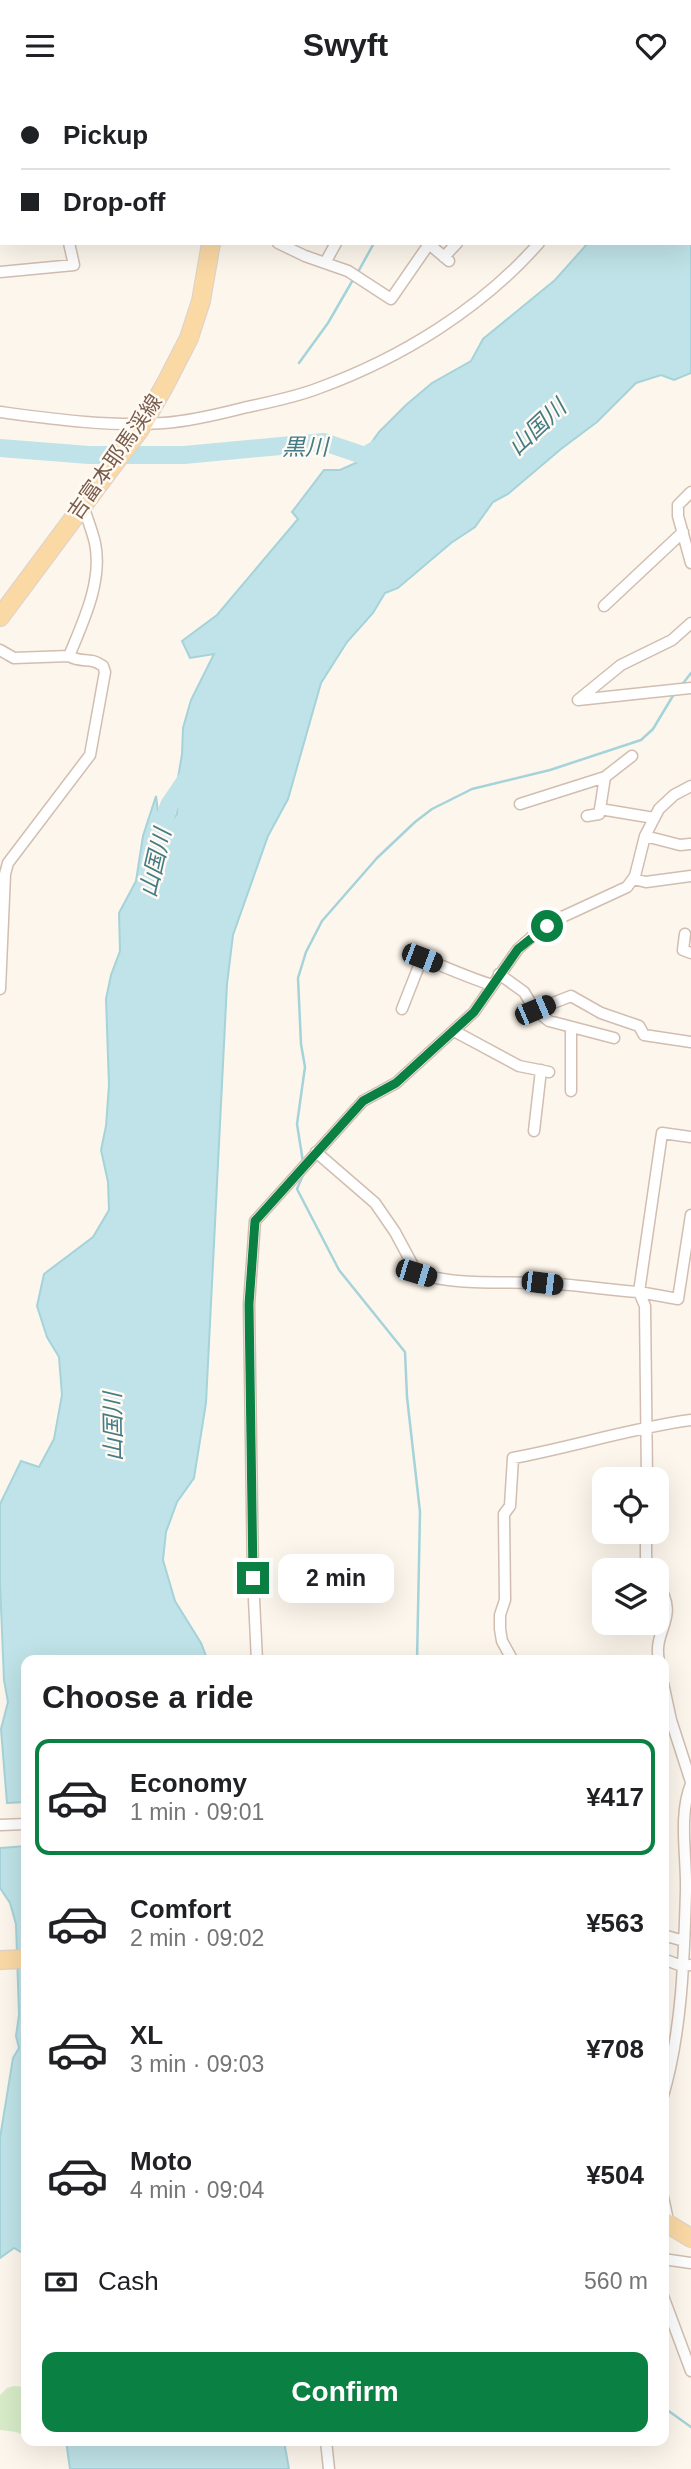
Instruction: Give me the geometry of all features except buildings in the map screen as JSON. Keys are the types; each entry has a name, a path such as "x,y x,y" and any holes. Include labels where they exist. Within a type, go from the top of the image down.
{"main road":[{"name":"吉富本耶馬渓線","path":"0,617 141,426 189,338 201,301 211,245"},
{"path":"0,1960 21,1959"},
{"path":"669,2225 691,2238"}],"street":[{"path":"0,272 74,265 69,245"},
{"path":"325,263 335,245"},
{"path":"292,246 348,271 391,299 428,245"},
{"path":"430,245 446,259 456,245"},
{"path":"0,412 141,426 218,415 296,396 408,347 450,321 487,294 536,245"},
{"path":"691,492 678,505 678,516 691,563"},
{"path":"69,656 84,618 97,567 96,544 83,506"},
{"path":"604,606 683,533"},
{"path":"691,623 672,640 621,665 578,700 691,688"},
{"path":"0,650 14,658 69,656 77,660 94,660 103,666 105,673 90,755 8,863 5,874 0,989"},
{"path":"520,804 605,777 632,756"},
{"path":"587,816 599,814 605,777"},
{"path":"257,1655 249,1378 249,1304 255,1221 363,1101 396,1083 474,1012 518,949 535,933 560,918 627,887 633,879 645,836 659,809 674,795 691,786"},
{"path":"600,809 654,818"},
{"path":"645,836 680,845 690,844"},
{"path":"633,879 646,882 691,876"},
{"path":"685,933 683,950 691,953"},
{"path":"402,1009 419,956 492,985"},
{"path":"499,974 524,992 535,1010 549,1021 614,1038"},
{"path":"535,1010 571,996 601,1013 639,1026 644,1035 691,1042"},
{"path":"571,1027 571,1091"},
{"path":"454,1031 519,1066 545,1071 534,1131"},
{"path":"647,1467 645,1306 639,1292 662,1133 691,1137"},
{"path":"316,1152 375,1203 395,1232 416,1273 433,1279 542,1283 639,1292 678,1299 691,1215"},
{"path":"510,1655 502,1641 500,1615 505,1600 504,1514 510,1506 513,1458 561,1449 648,1426 691,1420"},
{"path":"658,1655 662,1635"},
{"path":"669,1711 691,1783 685,1798 684,1941 687,1965 669,2066"},
{"path":"0,1825 21,1824"},
{"path":"669,1937 684,1941"},
{"path":"669,1960 687,1965"},
{"path":"669,2260 691,2263"},
{"path":"669,2312 691,2371"},
{"path":"327,2446 330,2469"}],"green space":[{"path":"21,2387 21,2434 0,2430 0,2395 7,2388"}],"water":[{"path":"586,245 691,245 691,373 674,380 661,375 636,383 597,422 508,494 493,502 475,527 451,543 398,588 385,593 373,613 347,642 321,683 288,799 268,836 233,935 227,984 206,1403 194,1478 177,1502 166,1532 163,1560 175,1601 206,1655 21,1655 21,1802 7,1803 1,1729 8,1702 4,1680 0,1583 0,1504 21,1461 39,1467 54,1439 62,1395 59,1357 47,1337 37,1306 44,1274 93,1237 109,1210 108,1182 101,1150 109,1085 106,999 120,951 119,913 136,881 143,836 156,796 161,835 177,814 183,728 191,700 214,654 190,658 182,641 217,615 298,519 292,512 324,470 340,470 358,462 379,432 406,405 432,383 471,361 483,339 555,280"},
{"path":"21,1846 21,2252 14,2248 0,2258 0,2138 13,2058 19,2048 16,2036 19,2015 16,1924 10,1903 0,1888 0,1848"},
{"path":"67,2446 285,2446 289,2469 70,2469"}],"waterway":[{"path":"358,272 373,245"},
{"path":"299,363 328,323 354,278"},
{"name":"黒川","path":"0,448 89,455 184,455 324,442 365,456 383,445"},
{"path":"681,686 691,673"},
{"path":"303,1162 297,1124 305,1067 301,1044 298,978 306,952 322,921 377,858 432,809 472,789 550,770 641,740 653,729 674,694"},
{"name":"山国川","path":"154,853 169,805 190,774"},
{"path":"303,1175 297,1189 339,1270 405,1352 407,1397 420,1512 417,1655"},
{"path":"669,2411 691,2427"}],"route":[{"path":"253,1578 249,1304 255,1221 363,1101 396,1083 474,1012 518,949 547,926"}]}
